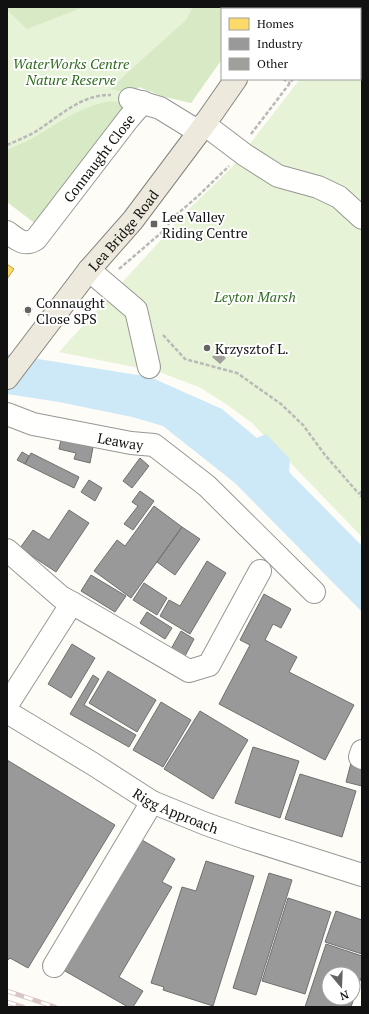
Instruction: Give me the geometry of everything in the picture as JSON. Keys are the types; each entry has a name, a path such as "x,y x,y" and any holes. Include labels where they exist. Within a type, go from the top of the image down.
{"main road":[{"name":"Lea Bridge Road","path":"7,378 89,270 133,220 202,128 235,80"}],"street":[{"name":"Connaught Close","path":"7,232 23,242 28,243 36,238 128,118 136,100 160,108 202,128 278,176 330,192 339,197 362,218"},
{"path":"89,270 136,310 149,367"},
{"name":"Leaway","path":"7,414 33,424 131,443 154,445 207,486 314,592"},
{"path":"7,550 61,597 189,671 208,665 260,571"},
{"path":"7,705 72,604"},
{"name":"Rigg Approach","path":"7,712 152,802 239,836 362,875"},
{"path":"362,752 360,757 362,758"},
{"path":"54,966 152,802"}],"path":[{"path":"285,80 290,83"},
{"name":"Lea Bridge Road","path":"116,272 161,233 176,215 226,169 246,140 292,80"},
{"path":"7,145 34,132 76,103 100,95 110,95 136,100"},
{"path":"159,330 185,359 238,373 281,404 303,425 325,455 362,498"},
{"path":"359,494 362,491"}],"green space":[{"name":"WaterWorks Centre Nature Reserve","path":"7,7 259,7 221,8 221,60 191,103 162,96 139,87 36,224 7,202"},
{"path":"7,7 84,7 27,29 7,10"},
{"path":"193,7 259,7 221,8 221,60 191,103 162,96 139,87 133,94 111,89 128,72 186,20"},
{"name":"Leyton Marsh","path":"362,7 362,537 252,423 199,387 159,372 59,352 188,210 232,167 299,80 361,80 361,8 354,8"},
{"path":"111,101 126,104 36,224 7,202 7,150 34,137 82,110"}],"water":[{"path":"7,354 150,377 222,409 257,438 266,434 290,459 289,472 362,546 362,612 235,483 163,426 132,417 59,402 7,394"}],"building: Homes":[{"path":"7,264 14,269 7,279"}],"building: Industry":[{"path":"62,435 94,442 90,463 74,459 76,453 59,449"},
{"path":"22,452 29,456 25,464 17,460"},
{"path":"31,453 79,477 74,488 25,464"},
{"path":"140,458 149,466 132,488 123,481"},
{"path":"89,480 102,488 95,501 81,492"},
{"path":"140,491 154,501 133,530 124,524 138,506 132,502"},
{"path":"154,506 182,527 131,598 94,571 117,540 125,546"},
{"path":"69,510 89,523 56,572 20,548 33,530 49,540"},
{"path":"182,527 200,539 175,575 157,562"},
{"path":"207,561 226,573 190,634 160,616 169,600 180,606"},
{"path":"91,575 126,596 115,612 81,591"},
{"path":"144,583 167,598 157,615 133,600"},
{"path":"264,594 291,609 281,628 273,624 265,640 297,657 289,672 354,705 325,760 219,704 250,645 240,640"},
{"path":"147,612 172,628 165,639 140,623"},
{"path":"181,631 194,639 185,656 171,649"},
{"path":"72,644 95,658 71,698 48,684"},
{"path":"108,671 156,700 137,732 89,703"},
{"path":"93,675 99,679 84,705 136,735 129,747 70,714"},
{"path":"161,702 191,720 163,767 133,750"},
{"path":"200,711 248,740 213,799 164,769"},
{"path":"253,747 299,761 280,818 235,803"},
{"path":"7,760 115,825 28,968 10,958 7,961"},
{"path":"351,763 362,766 362,786 346,782"},
{"path":"300,774 356,791 342,837 285,819"},
{"path":"135,836 175,859 162,882 172,887 119,977 143,991 133,1007 128,1007 58,967"},
{"path":"206,861 254,876 213,1006 163,990 164,987 151,983 182,887 196,891"},
{"path":"269,873 292,880 256,995 233,988"},
{"path":"288,898 331,912 305,994 262,981"},
{"path":"336,911 362,920 362,954 325,942"},
{"path":"326,944 362,956 361,978 361,966 321,966 321,1006 351,1007 305,1007"}],"building: Other":[{"name":"Connaught Close SPS","path":"28,305 33,309 29,316 23,311"},
{"path":"218,351 226,358 220,364 212,357"}],"railway":[{"path":"7,991 55,1007"},
{"path":"7,1002 23,1007"}],"place":[{"name":"Lee Valley Riding Centre","path":"154,224"},
{"name":"Connaught Close SPS","path":"28,310"},
{"name":"Krzysztof L.","path":"207,348"}]}
